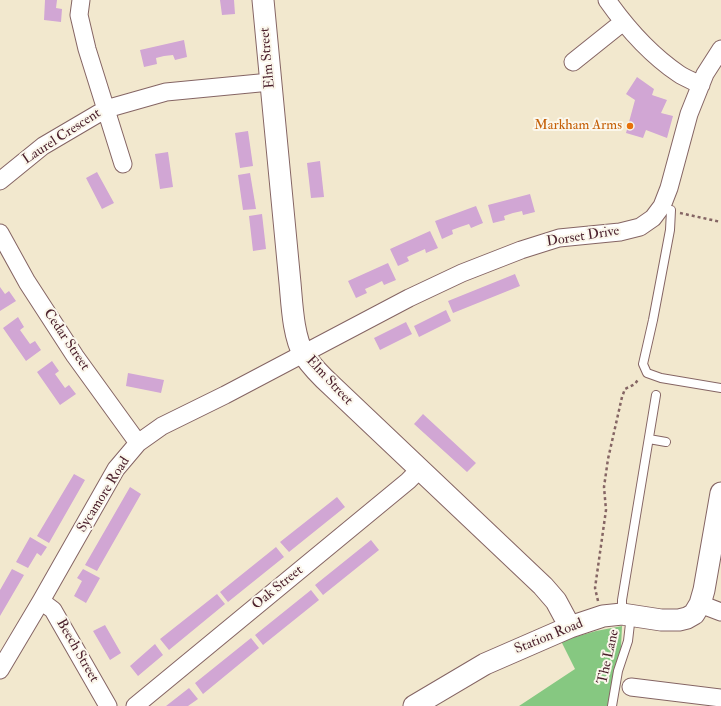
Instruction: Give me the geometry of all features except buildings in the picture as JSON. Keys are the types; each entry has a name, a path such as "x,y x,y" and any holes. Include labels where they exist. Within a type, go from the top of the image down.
{"street":[{"path":"81,0 79,15 87,49 123,164"},
{"name":"Elm Street","path":"263,0 292,304 295,326 304,354 316,371 543,586 556,601 570,627"},
{"path":"607,0 622,22 663,62 680,75 701,85"},
{"path":"574,62 622,22"},
{"name":"Dorset Drive","path":"304,354 409,298 462,273 498,259 559,238 620,232 640,227 652,218 662,206 669,188 689,114 705,74 721,49"},
{"name":"Laurel Crescent","path":"0,181 43,146 106,108 166,92 270,82"},
{"name":"Cedar Street","path":"0,233 27,282 75,356 138,443"},
{"name":"Sycamore Road","path":"0,670 116,469 138,443 162,426 304,354"},
{"name":"Oak Street","path":"135,706 402,486 420,469"},
{"path":"721,493 704,590 697,609 721,612"},
{"name":"Beech Street","path":"41,601 54,610 108,706"},
{"name":"Station Road","path":"414,706 485,664 570,627 618,615 661,620 679,620 687,618 697,609"},
{"path":"631,687 721,698"}],"lane":[{"path":"671,210 670,230 643,364 647,373 660,378 721,388"},
{"name":"The Lane","path":"612,706 618,672 628,641 618,615 622,600 656,395"},
{"path":"649,439 666,442"}],"path":[{"path":"671,210 721,222"},
{"path":"618,615 595,588 606,510 604,487 608,459 622,397 625,389 635,384 645,369"}],"green space":[{"path":"622,626 621,648 610,706 519,706 575,669 561,641 596,631"}],"place":[{"name":"Markham Arms","path":"630,126"}]}
